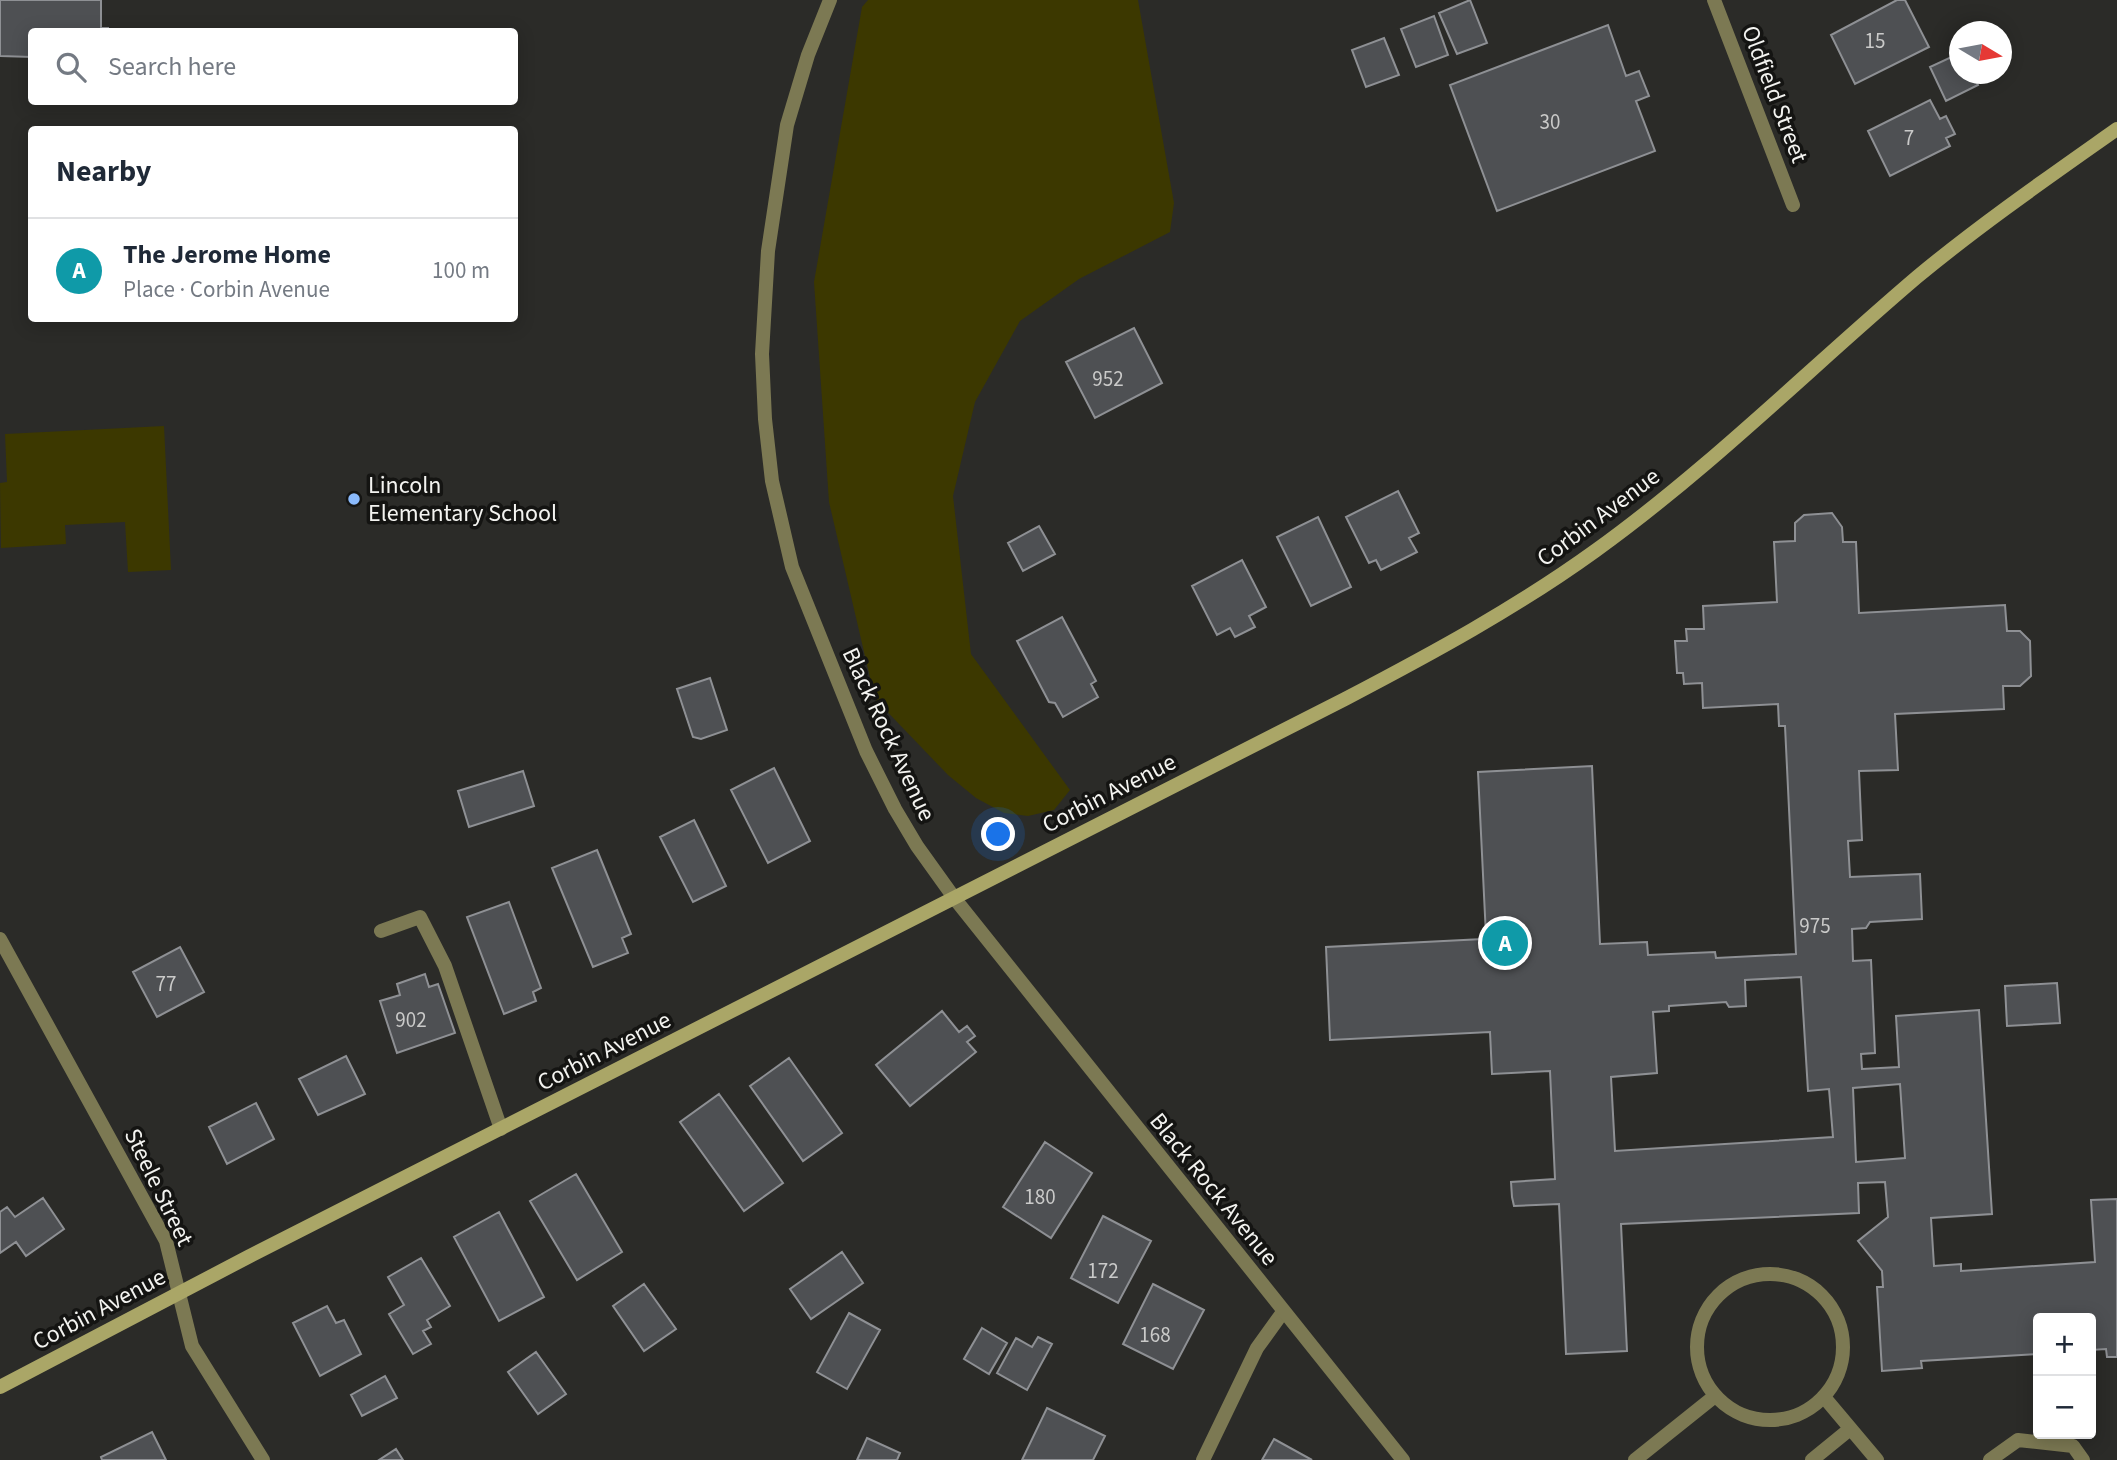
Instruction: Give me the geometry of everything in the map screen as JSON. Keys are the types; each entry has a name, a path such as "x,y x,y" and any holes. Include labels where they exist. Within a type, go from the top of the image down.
{"main road":[{"name":"Corbin Avenue","path":"0,1387 178,1293 1405,668 1539,590 1597,550 1655,504 1910,284 1977,230 2117,130"}],"street":[{"name":"Black Rock Avenue","path":"830,0 808,55 787,125 768,251 762,354 765,419 772,481 792,567 866,751 895,809 917,845 955,899 1403,1460"},
{"name":"Oldfield Street","path":"1714,0 1793,205"},
{"path":"381,931 419,917 445,966 501,1129"},
{"name":"Steele Street","path":"0,939 166,1241 192,1346 263,1460"},
{"path":"1769,1273 1793,1277 1814,1288 1830,1305 1841,1328 1843,1352 1837,1376 1824,1396 1804,1411 1782,1419 1757,1419 1734,1411 1715,1396 1703,1376 1697,1352 1699,1329 1709,1307 1725,1289 1746,1278 1769,1273"},
{"path":"1203,1460 1257,1348 1283,1312"},
{"path":"1635,1460 1715,1396"},
{"path":"1824,1396 1877,1460"},
{"path":"1812,1460 1850,1429"},
{"path":"1990,1460 2018,1440 2073,1446 2083,1460"}],"shaded area":[{"path":"868,0 1138,0 1174,203 1170,232 1079,279 1020,321 975,402 953,496 971,654 1070,790 1054,810 1028,816 1004,813 976,798 948,775 875,699 829,502 814,282 862,7"},
{"path":"164,426 171,570 128,572 125,522 65,525 66,544 1,548 0,483 7,482 5,434"}],"building":[{"path":"0,0 101,0 101,28 28,28 28,57 0,56"},
{"path":"1470,0 1487,43 1457,54 1439,13"},
{"path":"1897,0 1905,0 1929,47 1855,84 1831,35"},
{"path":"1434,16 1448,55 1416,67 1401,29"},
{"path":"1608,25 1626,76 1639,71 1649,96 1636,101 1655,151 1497,211 1450,85"},
{"path":"1384,38 1399,75 1366,87 1352,50"},
{"path":"1949,58 1949,84 1978,85 1946,101 1930,67"},
{"path":"1930,100 1940,119 1946,116 1955,134 1946,138 1950,146 1890,176 1868,131"},
{"path":"1134,328 1162,383 1095,418 1066,362"},
{"path":"1398,491 1419,533 1409,538 1417,552 1381,570 1376,560 1369,563 1346,517"},
{"path":"1832,513 1842,527 1843,542 1856,542 1859,613 2005,605 2007,631 2020,631 2030,641 2031,676 2020,686 2003,686 2004,709 1895,714 1898,770 1859,771 1862,840 1848,841 1850,877 1920,874 1922,919 1870,922 1866,928 1852,929 1853,961 1871,960 1875,1053 1861,1054 1862,1069 1899,1067 1896,1016 1979,1010 1992,1214 1931,1218 1934,1266 1961,1264 1961,1271 2095,1262 2091,1200 2117,1199 2117,1357 2107,1357 2106,1349 2096,1350 2096,1313 2033,1313 2033,1354 1921,1361 1922,1368 1882,1371 1877,1287 1883,1287 1882,1271 1858,1241 1888,1217 1885,1182 1858,1183 1859,1213 1621,1224 1627,1351 1566,1354 1559,1204 1514,1206 1511,1182 1555,1179 1550,1071 1492,1074 1490,1032 1330,1040 1326,947 1483,939 1486,936 1478,772 1592,766 1600,944 1647,942 1648,955 1715,952 1716,958 1796,954 1785,726 1779,726 1778,704 1703,708 1702,683 1684,684 1683,673 1677,673 1675,641 1687,641 1686,629 1704,629 1703,606 1777,602 1774,542 1795,541 1795,523 1804,515","holes":["1801,977 1808,1091 1829,1089 1833,1137 1615,1151 1611,1077 1657,1073 1653,1012 1669,1011 1669,1006 1726,1002 1729,1007 1746,1006 1745,980","1900,1084 1905,1158 1856,1162 1853,1088"]},
{"path":"1318,517 1351,587 1311,606 1277,537"},
{"path":"1039,526 1055,554 1023,571 1008,543"},
{"path":"1242,560 1266,607 1249,616 1255,627 1235,637 1230,628 1217,635 1192,586"},
{"path":"1062,617 1096,681 1091,684 1098,697 1063,717 1055,703 1049,702 1017,641"},
{"path":"710,678 727,730 701,739 693,737 677,689"},
{"path":"774,768 810,841 768,863 731,790"},
{"path":"523,771 534,806 469,827 458,791"},
{"path":"694,820 726,886 693,902 660,837"},
{"path":"597,850 631,934 622,938 628,953 593,967 552,868"},
{"path":"509,902 541,988 533,992 536,1001 504,1014 467,917"},
{"path":"180,947 204,992 157,1017 133,972"},
{"path":"425,974 429,987 438,984 455,1033 397,1053 380,1001 400,995 397,984"},
{"path":"2057,983 2060,1023 2007,1026 2005,986"},
{"path":"942,1011 959,1032 967,1026 975,1036 967,1042 976,1052 910,1106 876,1065"},
{"path":"346,1056 365,1094 318,1115 299,1079"},
{"path":"789,1058 842,1133 803,1161 750,1086"},
{"path":"719,1094 783,1183 744,1211 680,1122"},
{"path":"256,1103 274,1139 227,1164 209,1127"},
{"path":"1045,1142 1092,1173 1051,1238 1003,1207"},
{"path":"576,1174 622,1252 577,1280 530,1201"},
{"path":"43,1198 64,1229 26,1256 16,1242 0,1253 0,1212 7,1207 15,1217"},
{"path":"499,1212 544,1297 499,1321 454,1237"},
{"path":"1103,1216 1151,1241 1118,1303 1071,1278"},
{"path":"842,1252 863,1283 811,1319 790,1289"},
{"path":"421,1258 450,1306 427,1320 431,1327 423,1331 431,1344 413,1354 389,1314 404,1305 388,1277"},
{"path":"644,1284 676,1329 644,1351 613,1306"},
{"path":"1153,1284 1204,1310 1173,1369 1123,1344"},
{"path":"327,1306 336,1323 344,1320 361,1354 320,1376 293,1323"},
{"path":"849,1313 880,1330 847,1389 817,1372"},
{"path":"982,1328 1007,1343 989,1374 964,1359"},
{"path":"1038,1337 1052,1344 1027,1390 997,1373 1016,1338 1032,1347"},
{"path":"536,1352 566,1394 538,1414 508,1372"},
{"path":"385,1376 397,1398 362,1416 351,1395"},
{"path":"1047,1408 1105,1436 1093,1460 1022,1460"},
{"path":"152,1432 166,1460 102,1460 101,1457"},
{"path":"867,1438 900,1453 897,1460 857,1460"},
{"path":"1274,1439 1312,1460 1262,1460"},
{"path":"396,1449 403,1460 379,1460"}],"place":[{"name":"Lincoln Elementary School","path":"354,499"},
{"name":"The Jerome Home","path":"1505,943"}]}
